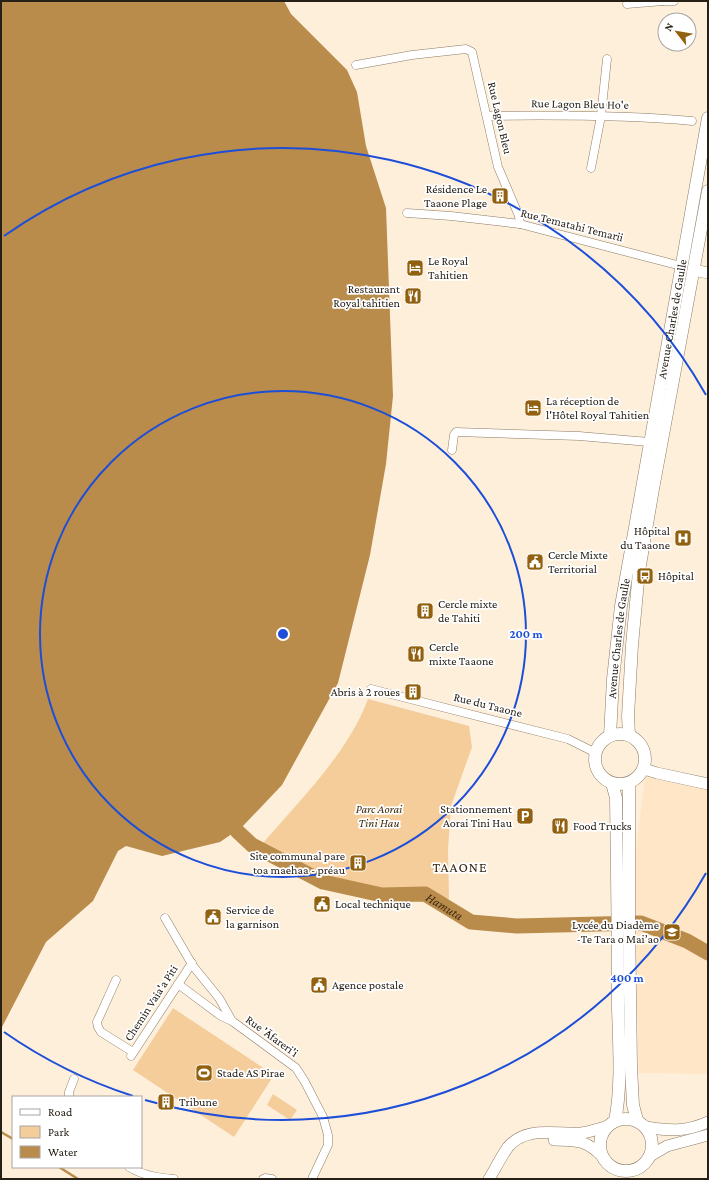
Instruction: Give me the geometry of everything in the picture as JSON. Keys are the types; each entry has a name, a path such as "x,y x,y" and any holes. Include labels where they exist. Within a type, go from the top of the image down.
{"main road":[{"name":"Avenue Charles de Gaulle","path":"610,736 613,679 621,606 649,442 708,118"},
{"name":"Avenue Charles de Gaulle","path":"629,735 628,716 632,645 639,572 708,191"},
{"path":"694,270 708,273"},
{"path":"620,733 629,735 638,741 644,751 646,760 644,768 636,778 629,783 612,783 606,780 599,772 595,763 596,753 601,742 610,736 620,733"},
{"path":"644,768 657,773 708,784"},
{"path":"612,783 616,798 634,1105 642,1124 650,1133 652,1141 652,1149 636,1179"},
{"path":"623,917 629,783"},
{"path":"624,937 618,1105 611,1123 604,1130 600,1140 600,1151 604,1160 615,1169 625,1171 635,1169 667,1146 708,1135"},
{"path":"489,1179 509,1147 526,1134 591,1132 624,1118 665,1130 684,1129 708,1122"},
{"path":"518,1140 542,1139 589,1144 619,1179"}],"street":[{"path":"627,4 674,1"},
{"name":"Rue Lagon Bleu","path":"356,65 412,55 466,49 472,52 498,167 519,216 520,224"},
{"path":"591,168 601,116 607,59"},
{"name":"Rue Lagon Bleu Ho'e","path":"487,116 544,115 648,117 692,121"},
{"name":"Rue Tematahi Temarii","path":"407,213 451,216 520,224 681,266"},
{"path":"452,450 454,435 456,432 579,436 649,442"},
{"name":"Rue du Taaone","path":"371,689 568,739 596,753"},
{"name":"Rue 'Āfareri'i","path":"165,918 192,963 219,998 232,1021"},
{"name":"Chemin Vaia'a Piti","path":"116,980 97,1022 98,1027 101,1032 132,1054 192,963"},
{"name":"Rue 'Āfareri'i","path":"178,984 296,1068 323,1117 328,1135 328,1145 312,1179"},
{"path":"69,1096 74,1079"},
{"path":"132,1168 161,1178 174,1179"},
{"path":"263,1179 272,1179"}],"shaded area":[{"name":"Lycée du Diadème -Te Tara o Mai’ao","path":"645,777 708,790 708,1074 639,1073 633,871"}],"green space":[{"name":"Parc Aorai Tini Hau","path":"368,699 469,726 472,747 451,806 448,849 449,899 311,876 263,843 336,757 359,719"},
{"name":"Stade AS Pirae","path":"173,1008 274,1075 234,1137 133,1070"},
{"path":"273,1094 297,1110 290,1120 267,1105"}],"water":[{"path":"1,1 284,1 291,14 347,70 357,92 366,146 386,208 393,396 386,464 370,555 338,683 282,785 242,827 220,842 162,856 126,846 118,851 93,901 46,942 1,1029"}],"waterway":[{"name":"Hamuta","path":"237,831 252,845 323,882 382,895 425,894 471,922 517,926 641,923 687,941 708,953"},
{"path":"1,1132 12,1138"},
{"path":"61,1168 78,1179"}],"place":[{"name":"Résidence Le Taaone Plage","path":"500,196"},
{"name":"Le Royal Tahitien","path":"415,268"},
{"name":"Restaurant Royal tahitien","path":"413,296"},
{"name":"La réception de l'Hôtel Royal Tahitien","path":"533,408"},
{"name":"Hôpital du Taaone","path":"683,538"},
{"name":"Cercle Mixte Territorial","path":"535,562"},
{"name":"Hôpital","path":"645,576"},
{"name":"Cercle mixte de Tahiti","path":"425,611"},
{"name":"Cercle mixte Taaone","path":"416,654"},
{"name":"Abris à 2 roues","path":"413,692"},
{"name":"Stationnement Aorai Tini Hau","path":"525,816"},
{"name":"Food Trucks","path":"560,826"},
{"name":"Site communal pare toa maehaa - préau","path":"358,863"},
{"name":"Local technique","path":"322,904"},
{"name":"Service de la garnison","path":"213,917"},
{"name":"Lycée du Diadème -Te Tara o Mai’ao","path":"672,932"},
{"name":"Agence postale","path":"319,985"},
{"name":"Stade AS Pirae","path":"204,1073"},
{"name":"Tribune","path":"166,1102"}],"district":[{"name":"TAAONE","path":"460,867"}]}
